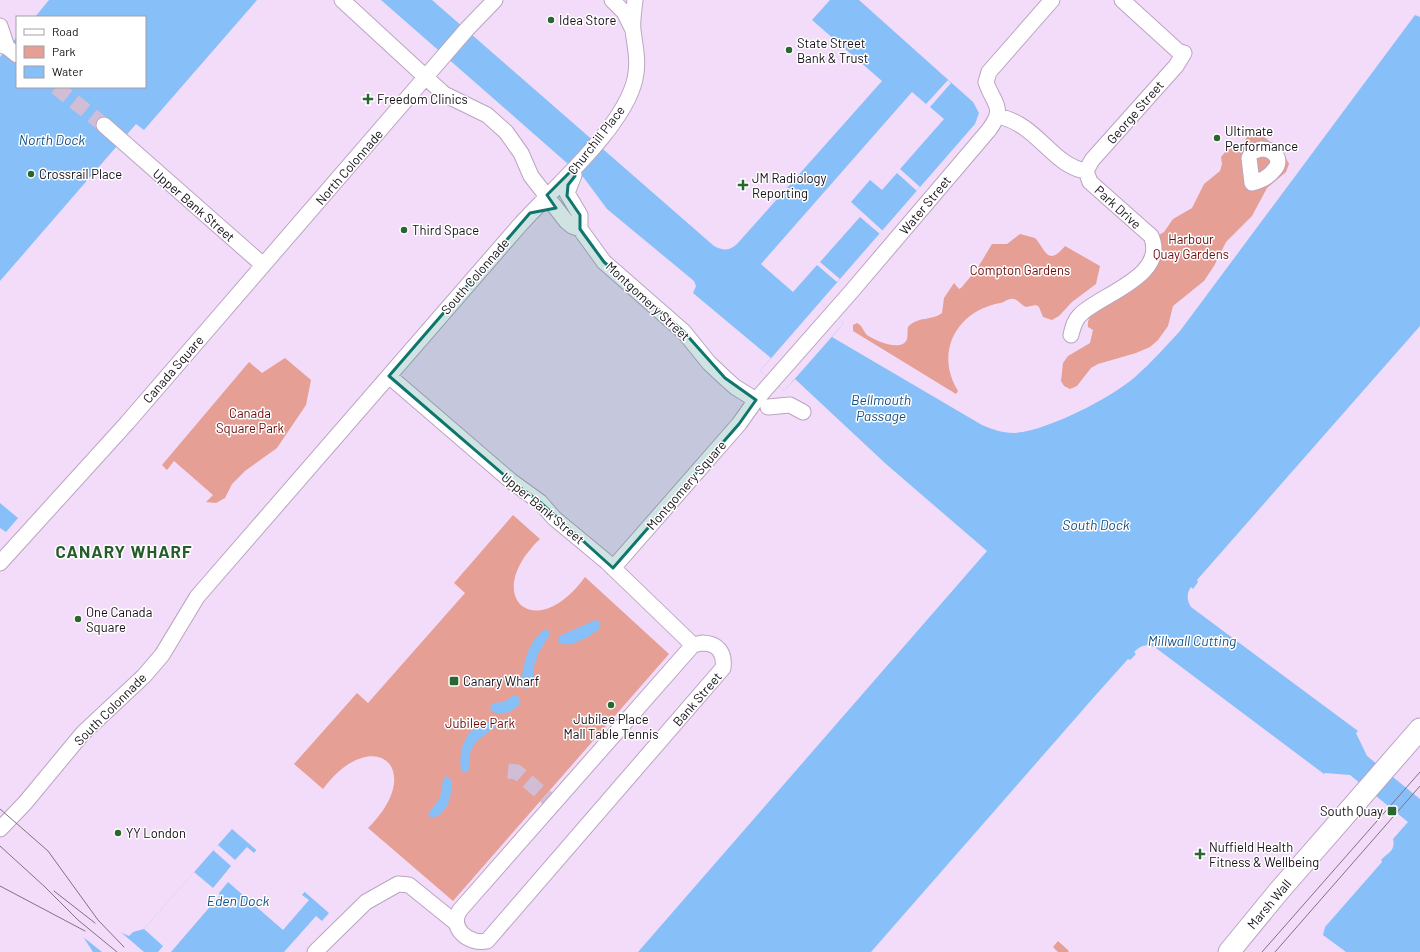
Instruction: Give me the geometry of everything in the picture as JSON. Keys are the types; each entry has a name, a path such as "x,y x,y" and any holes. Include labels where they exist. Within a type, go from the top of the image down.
{"street":[{"name":"Montgomery Street","path":"342,0 430,72 444,94 487,115 506,132 521,153 531,176 569,224 580,229 604,262 684,332 709,363 735,387 762,403"},
{"path":"430,72 478,17 495,0"},
{"name":"Churchill Place","path":"612,0 624,12 633,29"},
{"name":"Churchill Place","path":"568,178 619,116 631,93 638,60 633,29 635,0"},
{"path":"997,116 996,101 988,88 987,77 1052,0"},
{"name":"George Street","path":"1086,171 1092,160 1176,66 1184,53 1178,51 1122,0"},
{"name":"North Colonnade","path":"263,265 430,72"},
{"name":"Park Drive","path":"997,116 1017,121 1069,166 1086,171 1090,182 1151,236 1153,242 1153,252 1151,260 1142,272 1130,284 1088,308 1079,316 1073,325 1071,335"},
{"name":"Water Street","path":"762,403 772,381 833,313 988,131 997,116"},
{"name":"Upper Bank Street","path":"104,126 263,265"},
{"name":"Montgomery Street","path":"568,178 567,196 580,215 580,229"},
{"name":"South Colonnade","path":"0,829 25,803 83,733 144,676 162,655 187,612 209,582 530,213 547,195 568,178"},
{"path":"530,213 548,210 560,212"},
{"name":"Canada Square","path":"0,562 83,473 263,265"},
{"name":"Upper Bank Street","path":"389,376 511,481 540,502 554,518 613,568 693,645"},
{"path":"762,403 790,405 803,412"},
{"name":"Montgomery Square","path":"613,568 739,424 762,403"},
{"name":"Bank Street","path":"315,952 366,902 398,884 409,885 456,924 459,931 468,938 479,942 487,941 723,668 722,654 716,646 709,643 693,645"},
{"path":"456,924 457,915 460,910 693,645"},
{"name":"Marsh Wall","path":"1229,952 1279,891 1420,728"}],"highlighted area":[{"path":"572,170 575,176 568,185 567,196 580,215 580,229 604,262 684,332 725,378 756,400 739,424 613,568 540,502 511,481 389,376 530,213 556,208 547,195"}],"green space":[{"name":"Harbour Quay Gardens","path":"1253,127 1284,154 1289,164 1286,172 1267,188 1252,216 1226,242 1214,266 1204,281 1173,306 1168,326 1158,340 1150,347 1136,353 1098,364 1091,368 1077,386 1070,389 1064,386 1061,381 1063,363 1068,356 1090,343 1093,330 1088,327 1089,320 1092,315 1104,305 1127,293 1135,286 1157,236 1164,232 1173,219 1192,208 1204,184 1220,171 1222,164 1221,157 1227,150 1243,144"},
{"name":"Compton Gardens","path":"1020,234 1035,238 1044,251 1050,256 1059,252 1065,246 1100,266 1096,284 1072,302 1059,316 1052,320 1043,317 1039,307 1036,305 1026,307 1014,299 985,307 972,315 961,324 954,335 949,348 948,362 951,376 958,391 956,394 853,331 853,325 857,323 867,335 876,340 894,345 904,343 907,339 908,327 916,321 934,317 942,313 944,298 954,283 959,289 961,288 977,269 992,244 1007,244"},
{"name":"Canada Square Park","path":"285,358 311,380 306,405 277,448 245,471 232,484 225,498 216,503 206,502 213,495 174,461 167,470 162,465 249,362 262,373"},
{"name":"Jubilee Park","path":"513,515 540,539 523,560 515,579 515,594 521,605 533,610 548,608 566,598 585,577 669,654 453,901 368,828 385,807 393,788 393,772 387,761 375,756 360,759 342,769 323,789 294,764 357,693 368,703 465,593 454,583"},
{"path":"1058,941 1069,951 1068,952 1058,952 1053,947"}],"water":[{"name":"North Dock","path":"49,0 257,0 144,130 136,124 0,281 0,57 16,38 16,88 146,88 146,16 36,16"},
{"name":"South Dock","path":"381,0 432,0 714,246 726,250 737,244 882,81 812,20 830,0 859,0 973,102 979,113 975,124 820,302 844,323 832,337 982,425 1001,432 1009,433 1028,431 1043,426 1060,420 1094,404 1124,386 1152,361 1180,331 1415,15 1420,17 1420,326 1197,580 1198,582 1193,589 1191,587 1188,592 1188,597 1191,607 1358,731 1356,733 1367,756 1420,799 1420,952 1346,952 1323,935 1325,927 1392,849 1394,843 1393,839 1408,822 1350,775 1324,774 1156,648 1147,645 1142,646 1134,652 1136,654 1130,660 1128,659 1094,697 871,952 638,952 987,551 886,464 795,379 784,391 760,371 771,358 693,293 696,286 694,281 607,209 584,178"},
{"path":"0,503 18,518 6,532 0,528"},
{"path":"596,620 599,621 600,628 586,638 568,644 558,642 559,636"},
{"path":"545,629 550,632 550,634 538,654 534,666 532,687 525,689 521,684 527,654 534,640"},
{"path":"514,695 520,698 520,704 513,710 497,714 490,709 492,703 504,702"},
{"path":"491,721 494,722 495,727 472,748 469,760 469,769 465,773 461,770 460,762 466,739 470,732 476,727"},
{"path":"446,776 452,781 448,804 441,813 431,818 428,814 440,798 443,780"},
{"name":"Eden Dock","path":"232,829 329,913 322,921 316,916 284,952 93,952 84,938 97,922 129,936 133,932 144,929"}],"pier":[{"path":"948,80 951,83 930,107 944,119 900,169 920,187 917,191 897,173 882,190 870,180 851,202 883,231 880,234 860,217 820,262 840,279 837,282 817,265 793,292 761,264 912,92 926,104"},
{"path":"820,302 844,323 784,391 760,371"},
{"name":"Eden Dock","path":"218,845 235,860 247,847 254,853 258,848 306,890 302,895 309,900 283,930 228,882 219,893 220,895 171,952 158,952 163,946 144,929 194,872 213,888 231,866 213,850"},
{"path":"96,921 116,928 144,952 102,952 83,937"}],"tunnel":[{"path":"57,88 104,125"},
{"path":"508,771 517,772 554,804"}],"tram line":[{"path":"1262,952 1420,772"},
{"path":"1275,952 1420,786"},
{"path":"0,809 48,851 98,920 124,947"},
{"path":"0,846 45,887 78,920 117,952"},
{"path":"0,886 85,931"},
{"path":"54,891 95,923"}],"place":[{"name":"Idea Store","path":"551,20"},
{"name":"State Street Bank & Trust","path":"789,50"},
{"name":"Freedom Clinics","path":"368,99"},
{"name":"Ultimate Performance","path":"1217,138"},
{"name":"Crossrail Place","path":"31,174"},
{"name":"JM Radiology Reporting","path":"743,185"},
{"name":"Third Space","path":"404,230"},
{"name":"One Canada Square","path":"78,619"},
{"name":"Canary Wharf","path":"454,681"},
{"name":"Jubilee Place Mall Table Tennis","path":"611,705"},
{"name":"South Quay","path":"1392,811"},
{"name":"YY London","path":"118,833"},
{"name":"Nuffield Health Fitness & Wellbeing","path":"1200,854"}],"district":[{"name":"CANARY WHARF","path":"124,552"}],"water label":[{"name":"Bellmouth Passage","path":"881,408"},
{"name":"Millwall Cutting","path":"1192,641"}]}
